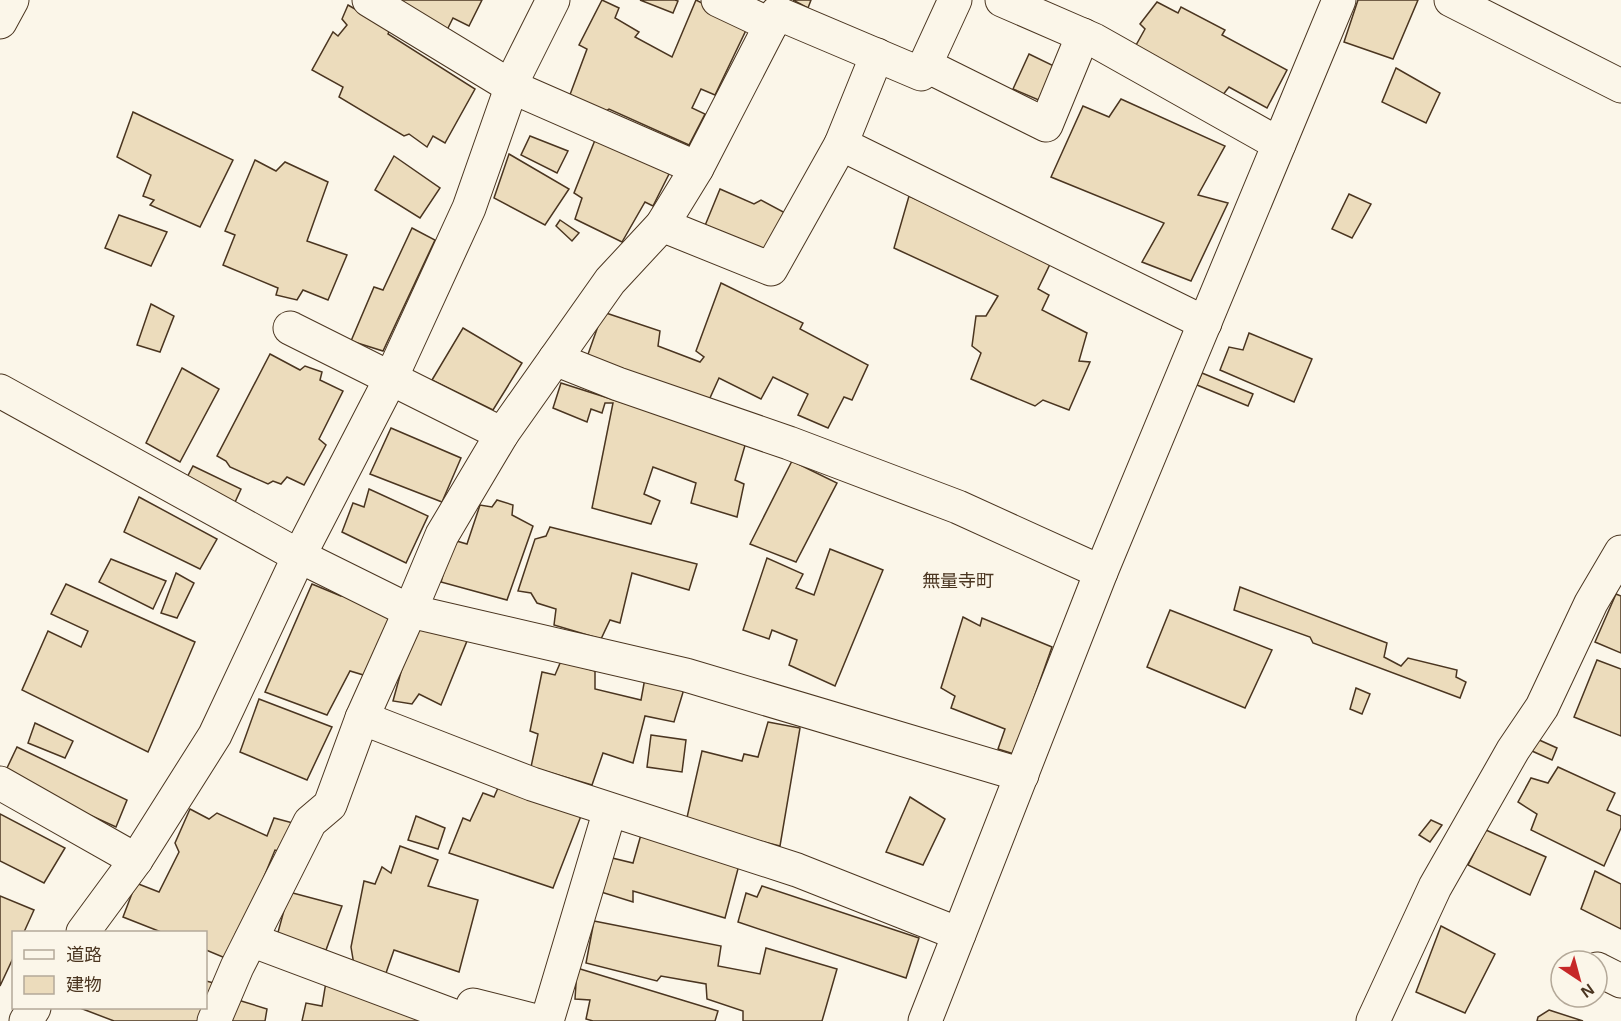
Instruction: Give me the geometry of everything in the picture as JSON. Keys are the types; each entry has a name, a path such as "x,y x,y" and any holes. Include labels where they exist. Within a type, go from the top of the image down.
{"street":[{"path":"0,22 12,0"},
{"path":"369,0 512,87 697,168"},
{"path":"84,931 136,860 215,735 299,556 392,378 469,208 516,74 552,0"},
{"path":"718,0 771,25"},
{"path":"214,1021 250,940 310,822 330,805 362,718 442,534 502,434 610,281 662,225 697,168 777,13 921,74 955,0"},
{"path":"1002,0 1083,35 1279,144"},
{"path":"925,1021 1101,572 1339,0"},
{"path":"1451,0 1621,86"},
{"path":"925,65 1046,125 1083,35"},
{"path":"662,225 771,269 841,144 877,56"},
{"path":"841,144 1205,323"},
{"path":"290,328 502,434"},
{"path":"555,359 618,384 789,443 958,507 1101,572"},
{"path":"0,391 299,556 410,610 686,675 1022,775"},
{"path":"1373,1021 1436,887 1513,750 1542,708 1591,603 1621,552"},
{"path":"362,718 532,784 797,870 959,934"},
{"path":"0,783 136,860"},
{"path":"547,1021 610,810"},
{"path":"250,940 468,1021 473,1005 536,1021"}],"building":[{"path":"393,0 482,0 469,26 453,18 447,30"},
{"path":"602,0 619,8 615,18 639,32 635,37 672,57 696,0 748,26 715,95 701,89 692,108 705,114 689,145 609,109 603,113 568,100 587,49 579,45"},
{"path":"640,0 675,0 678,1 673,13"},
{"path":"793,0 811,0 808,8"},
{"path":"1358,0 1418,0 1393,59 1344,42"},
{"path":"1157,2 1178,13 1181,7 1225,30 1222,35 1287,70 1267,108 1229,87 1222,96 1135,47 1145,29 1140,24"},
{"path":"348,5 390,29 388,34 475,89 445,143 433,136 427,147 409,134 404,136 339,97 343,87 312,70 333,32 338,36 347,25 342,19"},
{"path":"1029,54 1056,67 1041,101 1013,89"},
{"path":"1396,68 1440,93 1426,123 1382,102"},
{"path":"1121,99 1225,146 1198,195 1228,203 1191,281 1142,262 1164,223 1051,177 1083,106 1109,117"},
{"path":"133,112 233,160 200,227 150,205 154,200 143,196 151,175 117,157"},
{"path":"597,135 670,172 653,206 645,202 622,242 575,219 582,198 574,193"},
{"path":"530,136 568,151 557,173 521,155"},
{"path":"509,154 569,189 545,225 494,198"},
{"path":"394,156 440,188 420,218 375,190"},
{"path":"255,160 276,171 285,162 328,182 307,241 347,255 328,300 303,290 297,300 276,295 278,288 223,265 235,235 225,231"},
{"path":"720,189 754,204 761,200 789,215 766,255 704,228"},
{"path":"1349,194 1371,204 1352,238 1332,229"},
{"path":"909,196 1052,260 1038,289 1049,295 1042,310 1087,333 1079,361 1090,362 1069,410 1043,400 1035,406 971,379 981,353 972,346 976,316 986,316 998,296 894,248"},
{"path":"119,215 167,232 151,266 105,248"},
{"path":"560,220 579,233 572,241 556,226"},
{"path":"412,228 435,240 383,351 351,341 374,287 383,290"},
{"path":"721,283 803,323 800,329 868,365 852,400 844,397 828,428 798,415 808,394 773,377 761,399 719,378 709,400 586,360 603,312 660,331 658,346 700,362 704,357 696,351"},
{"path":"151,304 174,316 160,352 137,345"},
{"path":"463,328 522,363 493,410 432,380"},
{"path":"1249,333 1312,359 1294,402 1220,370 1229,347 1243,350"},
{"path":"270,354 300,370 305,366 322,372 320,380 343,391 319,439 326,445 304,485 287,477 281,484 273,481 268,484 230,467 226,461 217,456"},
{"path":"182,368 219,389 180,462 146,443"},
{"path":"1202,373 1253,394 1248,406 1197,385"},
{"path":"561,383 746,442 735,480 744,484 737,517 691,503 696,483 653,467 644,494 660,501 651,524 592,508 613,403 605,403 602,413 591,409 587,422 553,408"},
{"path":"391,428 461,458 442,502 370,474"},
{"path":"792,461 837,483 796,562 750,544"},
{"path":"193,466 241,489 231,511 182,487"},
{"path":"369,489 428,516 406,563 342,532 353,503 364,507"},
{"path":"139,497 217,539 200,569 124,532"},
{"path":"497,500 513,505 512,515 533,526 507,600 441,582 453,540 467,544 480,505 492,507"},
{"path":"550,527 697,564 689,590 632,573 620,623 610,620 601,639 554,625 556,609 537,603 531,593 518,591 535,539 546,536"},
{"path":"830,549 883,570 835,686 789,665 797,640 772,630 769,639 743,630 767,558 803,574 796,588 814,595"},
{"path":"111,559 166,581 153,609 99,582"},
{"path":"176,573 194,583 177,618 161,613"},
{"path":"66,584 195,642 148,752 22,690 48,631 81,647 88,631 51,614"},
{"path":"312,584 341,596 347,588 398,612 370,677 350,671 327,715 265,692"},
{"path":"1240,587 1387,643 1384,657 1401,666 1408,658 1457,670 1456,677 1466,682 1460,698 1313,643 1310,637 1234,610"},
{"path":"1616,594 1621,596 1621,653 1595,642"},
{"path":"1170,610 1272,650 1245,708 1147,667"},
{"path":"963,617 980,626 982,618 1052,647 1014,754 998,749 1005,729 951,708 955,696 941,688"},
{"path":"413,628 469,636 441,705 419,694 412,704 393,701"},
{"path":"1597,660 1621,669 1621,736 1574,717"},
{"path":"561,661 595,671 595,689 641,700 645,678 684,689 674,722 645,716 633,763 603,753 592,785 531,767 538,734 530,731 542,672 555,675"},
{"path":"1356,688 1370,694 1362,714 1350,709"},
{"path":"259,699 332,727 307,780 240,752"},
{"path":"768,722 800,728 780,846 686,822 702,751 742,761 744,754 758,757"},
{"path":"35,723 73,741 65,758 28,743"},
{"path":"651,735 686,740 682,772 647,767"},
{"path":"1537,739 1557,748 1552,760 1532,751"},
{"path":"17,747 127,800 116,827 13,780 7,768"},
{"path":"1558,767 1615,793 1607,810 1621,816 1621,828 1604,866 1531,830 1537,814 1518,802 1531,778 1548,783"},
{"path":"502,779 581,816 553,888 449,853 463,818 470,821 483,793 494,797"},
{"path":"910,797 945,819 923,865 886,852"},
{"path":"190,809 209,819 217,813 267,836 274,818 293,823 284,852 275,850 230,960 207,950 207,931 158,931 123,917 136,883 159,892 179,852 175,843"},
{"path":"0,814 65,848 44,883 0,861"},
{"path":"416,816 445,828 438,849 408,840"},
{"path":"1431,820 1442,825 1430,842 1419,835"},
{"path":"1486,830 1546,857 1530,895 1468,865"},
{"path":"642,831 739,865 725,918 633,891 633,902 601,892 608,857 633,863"},
{"path":"400,846 438,860 428,886 478,900 459,972 394,950 386,973 354,965 351,947 364,881 375,884 382,867 391,873"},
{"path":"1595,871 1621,884 1621,929 1581,909"},
{"path":"762,886 919,938 906,978 738,922 746,893 757,897"},
{"path":"289,892 342,906 326,950 277,936"},
{"path":"0,896 34,910 24,931 12,931 12,960 0,986"},
{"path":"594,921 721,946 718,966 760,974 766,948 837,969 822,1021 743,1021 743,1011 707,999 706,984 661,976 657,981 586,963"},
{"path":"1441,926 1495,954 1465,1013 1416,992"},
{"path":"577,968 718,1011 715,1021 593,1021 586,1019 590,1000 575,999"},
{"path":"207,981 214,983 207,1004"},
{"path":"326,982 433,1021 302,1021 306,1003 322,1006"},
{"path":"238,1000 267,1009 265,1021 230,1021"},
{"path":"83,1009 205,1009 200,1021 114,1021"},
{"path":"1549,1010 1583,1021 1537,1021 1538,1017"}],"district":[{"name":"無量寺町","path":"958,581"}]}
